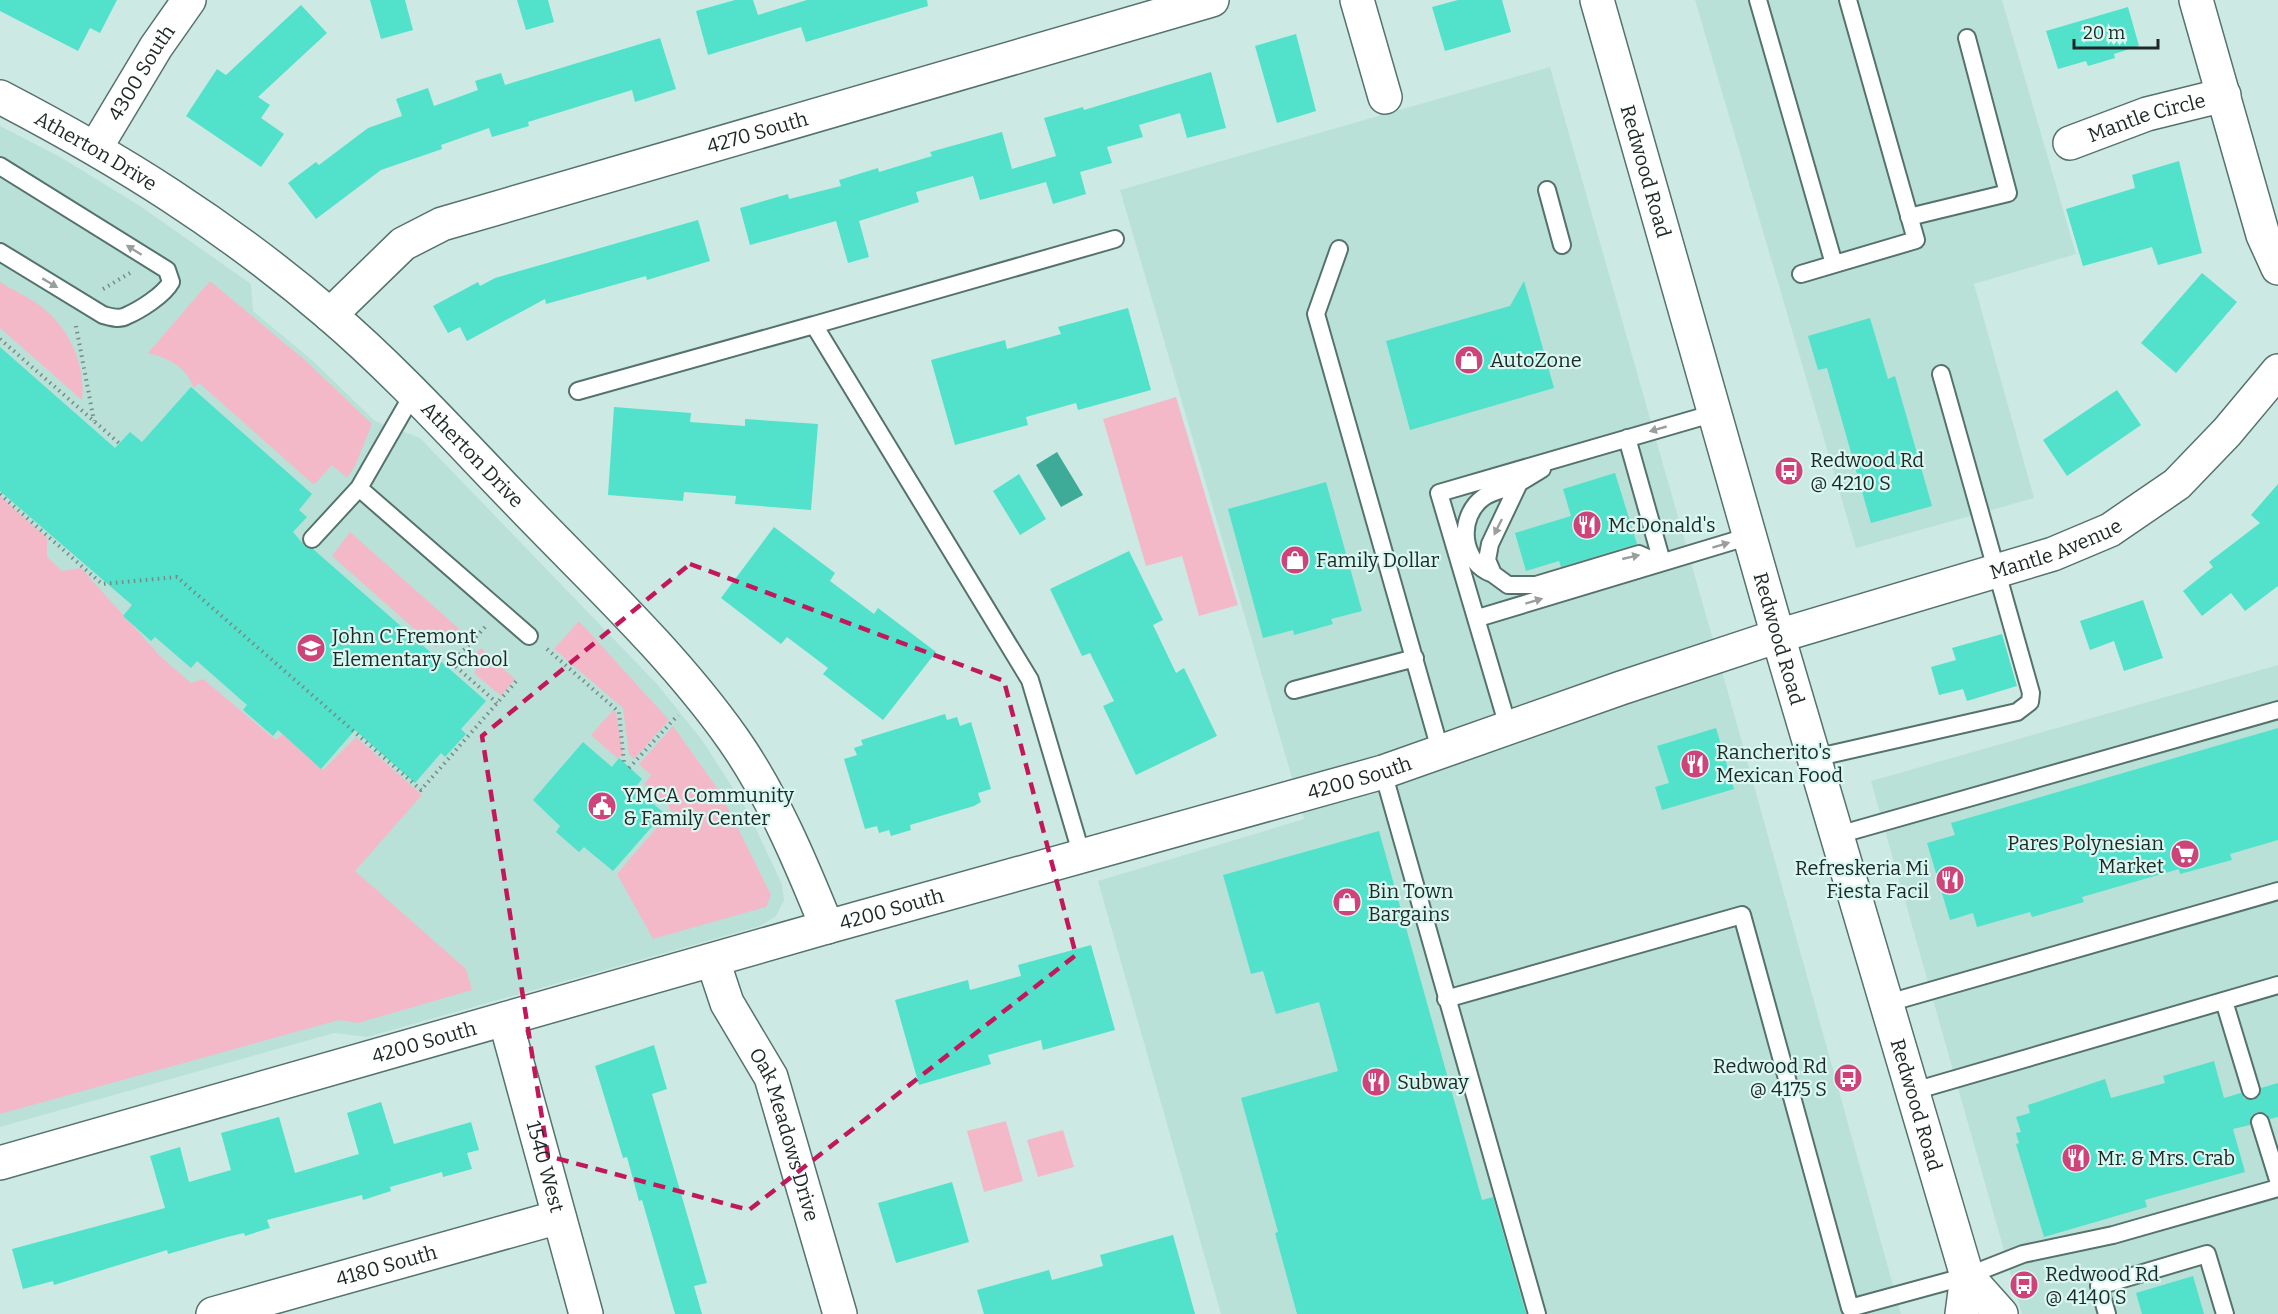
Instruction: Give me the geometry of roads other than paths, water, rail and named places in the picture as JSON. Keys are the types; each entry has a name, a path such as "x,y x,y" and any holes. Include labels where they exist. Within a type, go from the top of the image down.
{"street":[{"name":"4300 South","path":"96,147 156,47 189,0"},
{"name":"4270 South","path":"330,315 403,244 442,225 495,207 1212,0"},
{"path":"1357,0 1385,97"},
{"name":"Redwood Road","path":"1597,0 1778,636 1967,1276 1962,1314"},
{"path":"2196,0 2263,235 2278,268"},
{"name":"Mantle Circle","path":"2070,144 2108,127 2147,114 2223,94"},
{"name":"Atherton Drive","path":"0,96 96,147 219,227 330,315 413,394 662,652 712,712 734,741 769,801 827,927"},
{"name":"Mantle Avenue","path":"1778,636 2063,550 2110,530 2177,484 2227,432 2278,371"},
{"name":"4200 South","path":"0,1163 827,927 1383,772 1509,730 1621,688 1778,636"},
{"name":"Oak Meadows Drive","path":"713,961 727,1003 771,1077 840,1314"},
{"name":"1540 West","path":"505,1019 586,1314"},
{"name":"4180 South","path":"213,1314 559,1217"},
{"name":"Redwood Road","path":"1967,1276 2001,1314"}],"lane":[{"path":"1758,0 1834,264"},
{"path":"1801,274 1916,240 1848,0"},
{"path":"1910,217 2008,193 1967,38"},
{"path":"0,166 152,261 170,276 167,290 125,317 114,318 103,315 0,252"},
{"path":"1547,190 1562,245"},
{"path":"578,391 1115,239"},
{"path":"1339,249 1316,314 1441,753"},
{"path":"814,325 1030,680 1082,856"},
{"path":"1815,758 2024,709 2030,702 2031,693 1941,374"},
{"path":"312,539 359,488 413,394"},
{"path":"1509,730 1478,618 1439,493 1715,413"},
{"path":"1627,438 1660,563"},
{"path":"1563,457 1520,483 1483,498 1466,522 1465,541 1481,570 1493,574 1508,585 1536,585 1639,554 1660,563"},
{"path":"1493,574 1487,560 1490,544 1520,483"},
{"path":"359,488 529,636"},
{"path":"1478,618 1750,536"},
{"path":"1294,690 1415,658"},
{"path":"1838,835 2278,710"},
{"path":"1383,772 1537,1314"},
{"path":"1888,1003 2278,891"},
{"path":"1446,999 1742,915 1850,1308 1967,1276 2023,1254 2113,1235 2278,1188"},
{"path":"1914,1091 2278,986"},
{"path":"2224,1001 2251,1090"},
{"path":"2260,1122 2278,1180"},
{"path":"2107,1314 2099,1286 2207,1254 2225,1314"}],"place":[{"name":"AutoZone","path":"1469,360"},
{"name":"Redwood Rd @ 4210 S","path":"1789,471"},
{"name":"McDonald's","path":"1587,525"},
{"name":"Family Dollar","path":"1295,560"},
{"name":"John C Fremont Elementary School","path":"311,648"},
{"name":"Rancherito's Mexican Food","path":"1695,764"},
{"name":"YMCA Community & Family Center","path":"602,806"},
{"name":"Pares Polynesian Market","path":"2185,854"},
{"name":"Refreskeria Mi Fiesta Facil","path":"1950,880"},
{"name":"Bin Town Bargains","path":"1347,902"},
{"name":"Redwood Rd @ 4175 S","path":"1848,1078"},
{"name":"Subway","path":"1376,1082"},
{"name":"Mr. & Mrs. Crab","path":"2076,1158"},
{"name":"Redwood Rd @ 4140 S","path":"2024,1285"}]}
